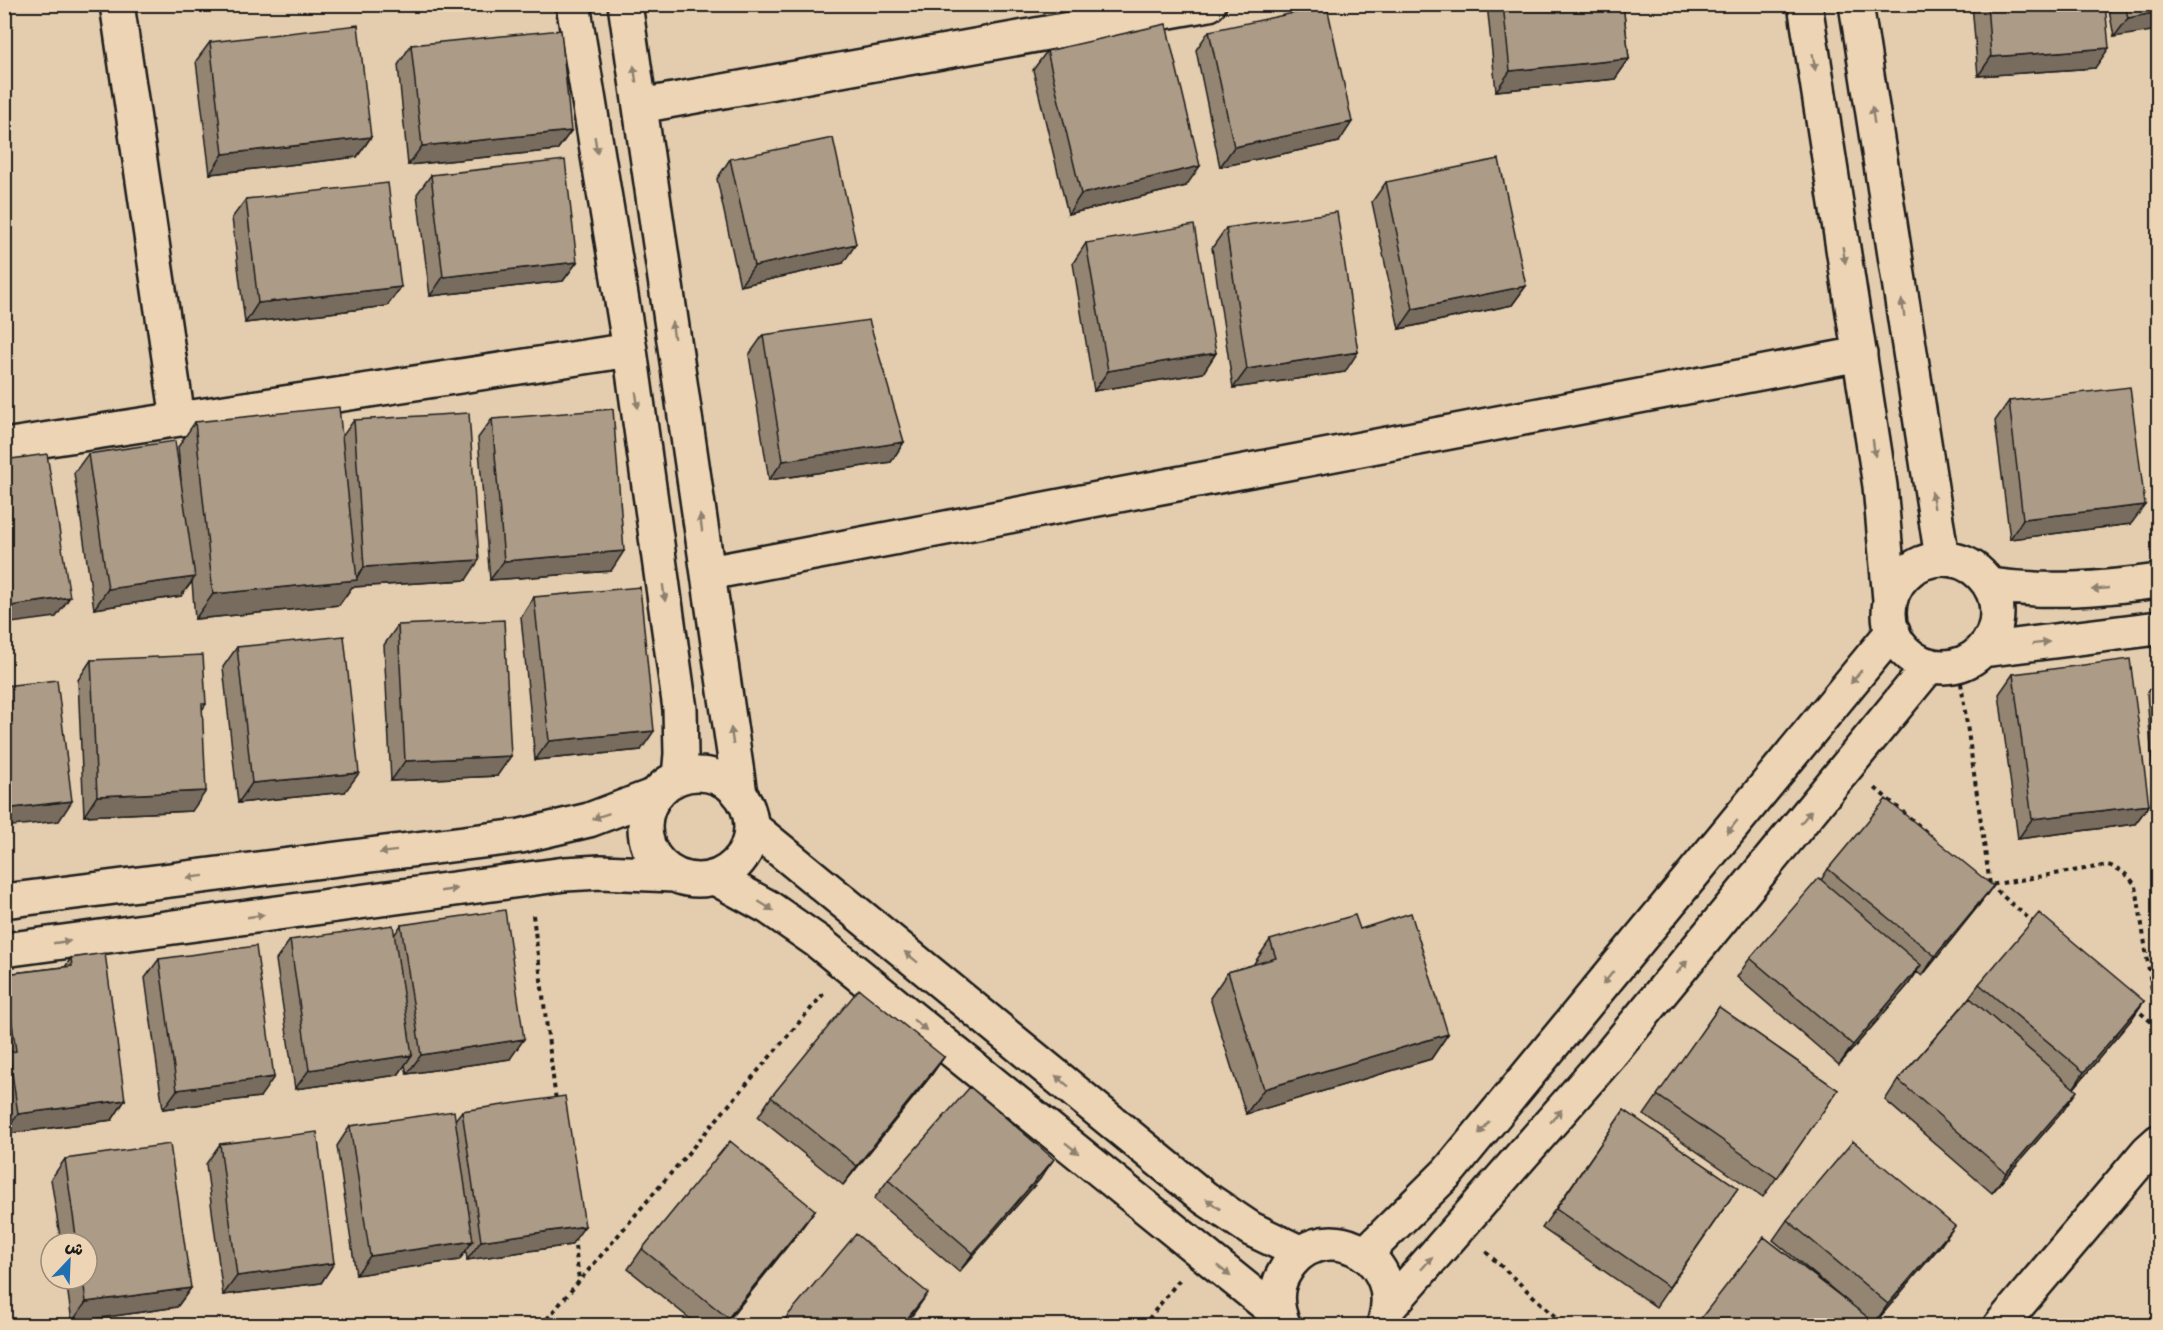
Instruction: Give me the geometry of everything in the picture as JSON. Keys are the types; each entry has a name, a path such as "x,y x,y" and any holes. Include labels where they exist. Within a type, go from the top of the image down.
{"street":[{"path":"117,4 178,419"},
{"path":"573,4 630,350 680,709 681,742 667,786 648,808 644,824 645,839 651,854 661,867 687,880 701,881 715,878 730,870 742,858 749,843 752,827 748,810 740,794 625,4"},
{"path":"640,106 1209,4"},
{"path":"1804,4 1880,486 1890,600 1889,613 1896,640 1905,652 1917,660 1957,660 2158,628"},
{"path":"1856,4 1942,558"},
{"path":"4,446 630,350"},
{"path":"709,573 1860,354"},
{"path":"1386,1316 1609,1056 1848,765 1957,660 1991,639 1996,626 1998,612 1990,585 1969,565 1956,560 1942,558 1915,566 1895,586 1890,600"},
{"path":"1990,585 2057,591 2092,590 2158,581"},
{"path":"1365,1254 1448,1172 1893,632"},
{"path":"4,901 521,836 589,820 695,774 712,776 728,783 740,794"},
{"path":"752,827 1205,1198 1251,1229 1301,1253"},
{"path":"4,950 528,879 601,872 674,875"},
{"path":"715,878 768,907 817,941 1281,1320"},
{"path":"1572,1021 1609,1056"},
{"path":"2000,1326 2158,1142"},
{"path":"1281,1320 1276,1298 1280,1281 1288,1265 1301,1253 1316,1245 1334,1243 1350,1246 1365,1254 1376,1264 1389,1292 1386,1316"}],"path":[{"path":"1957,660 1990,885"},
{"path":"1848,765 1937,840"},
{"path":"1990,885 2108,865 2128,876 2136,886 2158,1029"},
{"path":"1982,878 2035,923"},
{"path":"528,879 557,1104"},
{"path":"541,1326 847,966"},
{"path":"2132,1006 2158,1029"},
{"path":"1460,1227 1565,1326"},
{"path":"573,1234 579,1281"},
{"path":"1143,1326 1201,1253"}],"building":[{"path":"1503,4 1623,4 1629,59 1510,71"},
{"path":"1987,4 2105,4 2109,48 1991,57"},
{"path":"2125,4 2158,4 2158,12 2128,18"},
{"path":"1327,6 1352,122 1234,147 1209,31"},
{"path":"1166,24 1200,166 1081,194 1047,51"},
{"path":"358,25 371,137 223,154 210,42"},
{"path":"561,30 571,131 422,146 411,45"},
{"path":"833,138 856,244 754,266 730,159"},
{"path":"1499,159 1526,286 1413,309 1386,182"},
{"path":"565,160 577,262 443,277 431,175"},
{"path":"388,183 401,287 258,303 246,199"},
{"path":"1337,212 1358,352 1247,369 1226,228"},
{"path":"1194,225 1216,353 1108,371 1086,243"},
{"path":"869,320 904,442 783,461 763,335"},
{"path":"2130,387 2145,505 2023,519 2009,401"},
{"path":"339,407 357,580 213,594 195,422"},
{"path":"613,409 624,551 504,561 492,419"},
{"path":"469,413 479,560 364,567 354,420"},
{"path":"175,441 195,577 108,589 88,454"},
{"path":"47,454 70,597 4,607 4,460"},
{"path":"640,587 654,731 549,741 534,597"},
{"path":"504,620 511,756 405,761 398,625"},
{"path":"344,636 359,773 252,783 237,647"},
{"path":"203,655 206,704 202,704 206,791 97,796 91,660"},
{"path":"2130,659 2149,805 2032,819 2013,674"},
{"path":"57,680 72,801 4,809 4,686"},
{"path":"1886,799 1993,886 1935,956 1828,869"},
{"path":"1819,878 1921,965 1853,1045 1750,958"},
{"path":"505,910 524,1039 421,1055 401,925"},
{"path":"1411,913 1448,1034 1264,1089 1228,972 1276,958 1270,940 1355,915 1360,929"},
{"path":"2039,913 2144,1001 2084,1072 1979,984"},
{"path":"393,925 412,1055 309,1070 290,940"},
{"path":"256,946 274,1077 177,1090 159,959"},
{"path":"105,953 125,1100 18,1114 9,1052 16,1051 5,974 72,966 71,958"},
{"path":"859,989 944,1057 857,1166 771,1097"},
{"path":"1970,998 2077,1091 2006,1173 1898,1080"},
{"path":"1719,1007 1838,1090 1777,1178 1657,1095"},
{"path":"970,1087 1054,1159 973,1253 888,1180"},
{"path":"565,1096 585,1226 481,1241 462,1111"},
{"path":"1624,1110 1738,1188 1669,1287 1556,1209"},
{"path":"454,1111 473,1241 370,1256 350,1126"},
{"path":"317,1132 334,1263 237,1276 220,1144"},
{"path":"730,1141 815,1210 728,1318 642,1249"},
{"path":"1853,1141 1955,1226 1888,1304 1787,1220"},
{"path":"170,1144 191,1288 86,1302 85,1291 99,1291 99,1231 75,1231 65,1159"},
{"path":"856,1234 928,1293 901,1326 779,1326"},
{"path":"1764,1237 1879,1326 1702,1326 1698,1322"}]}
